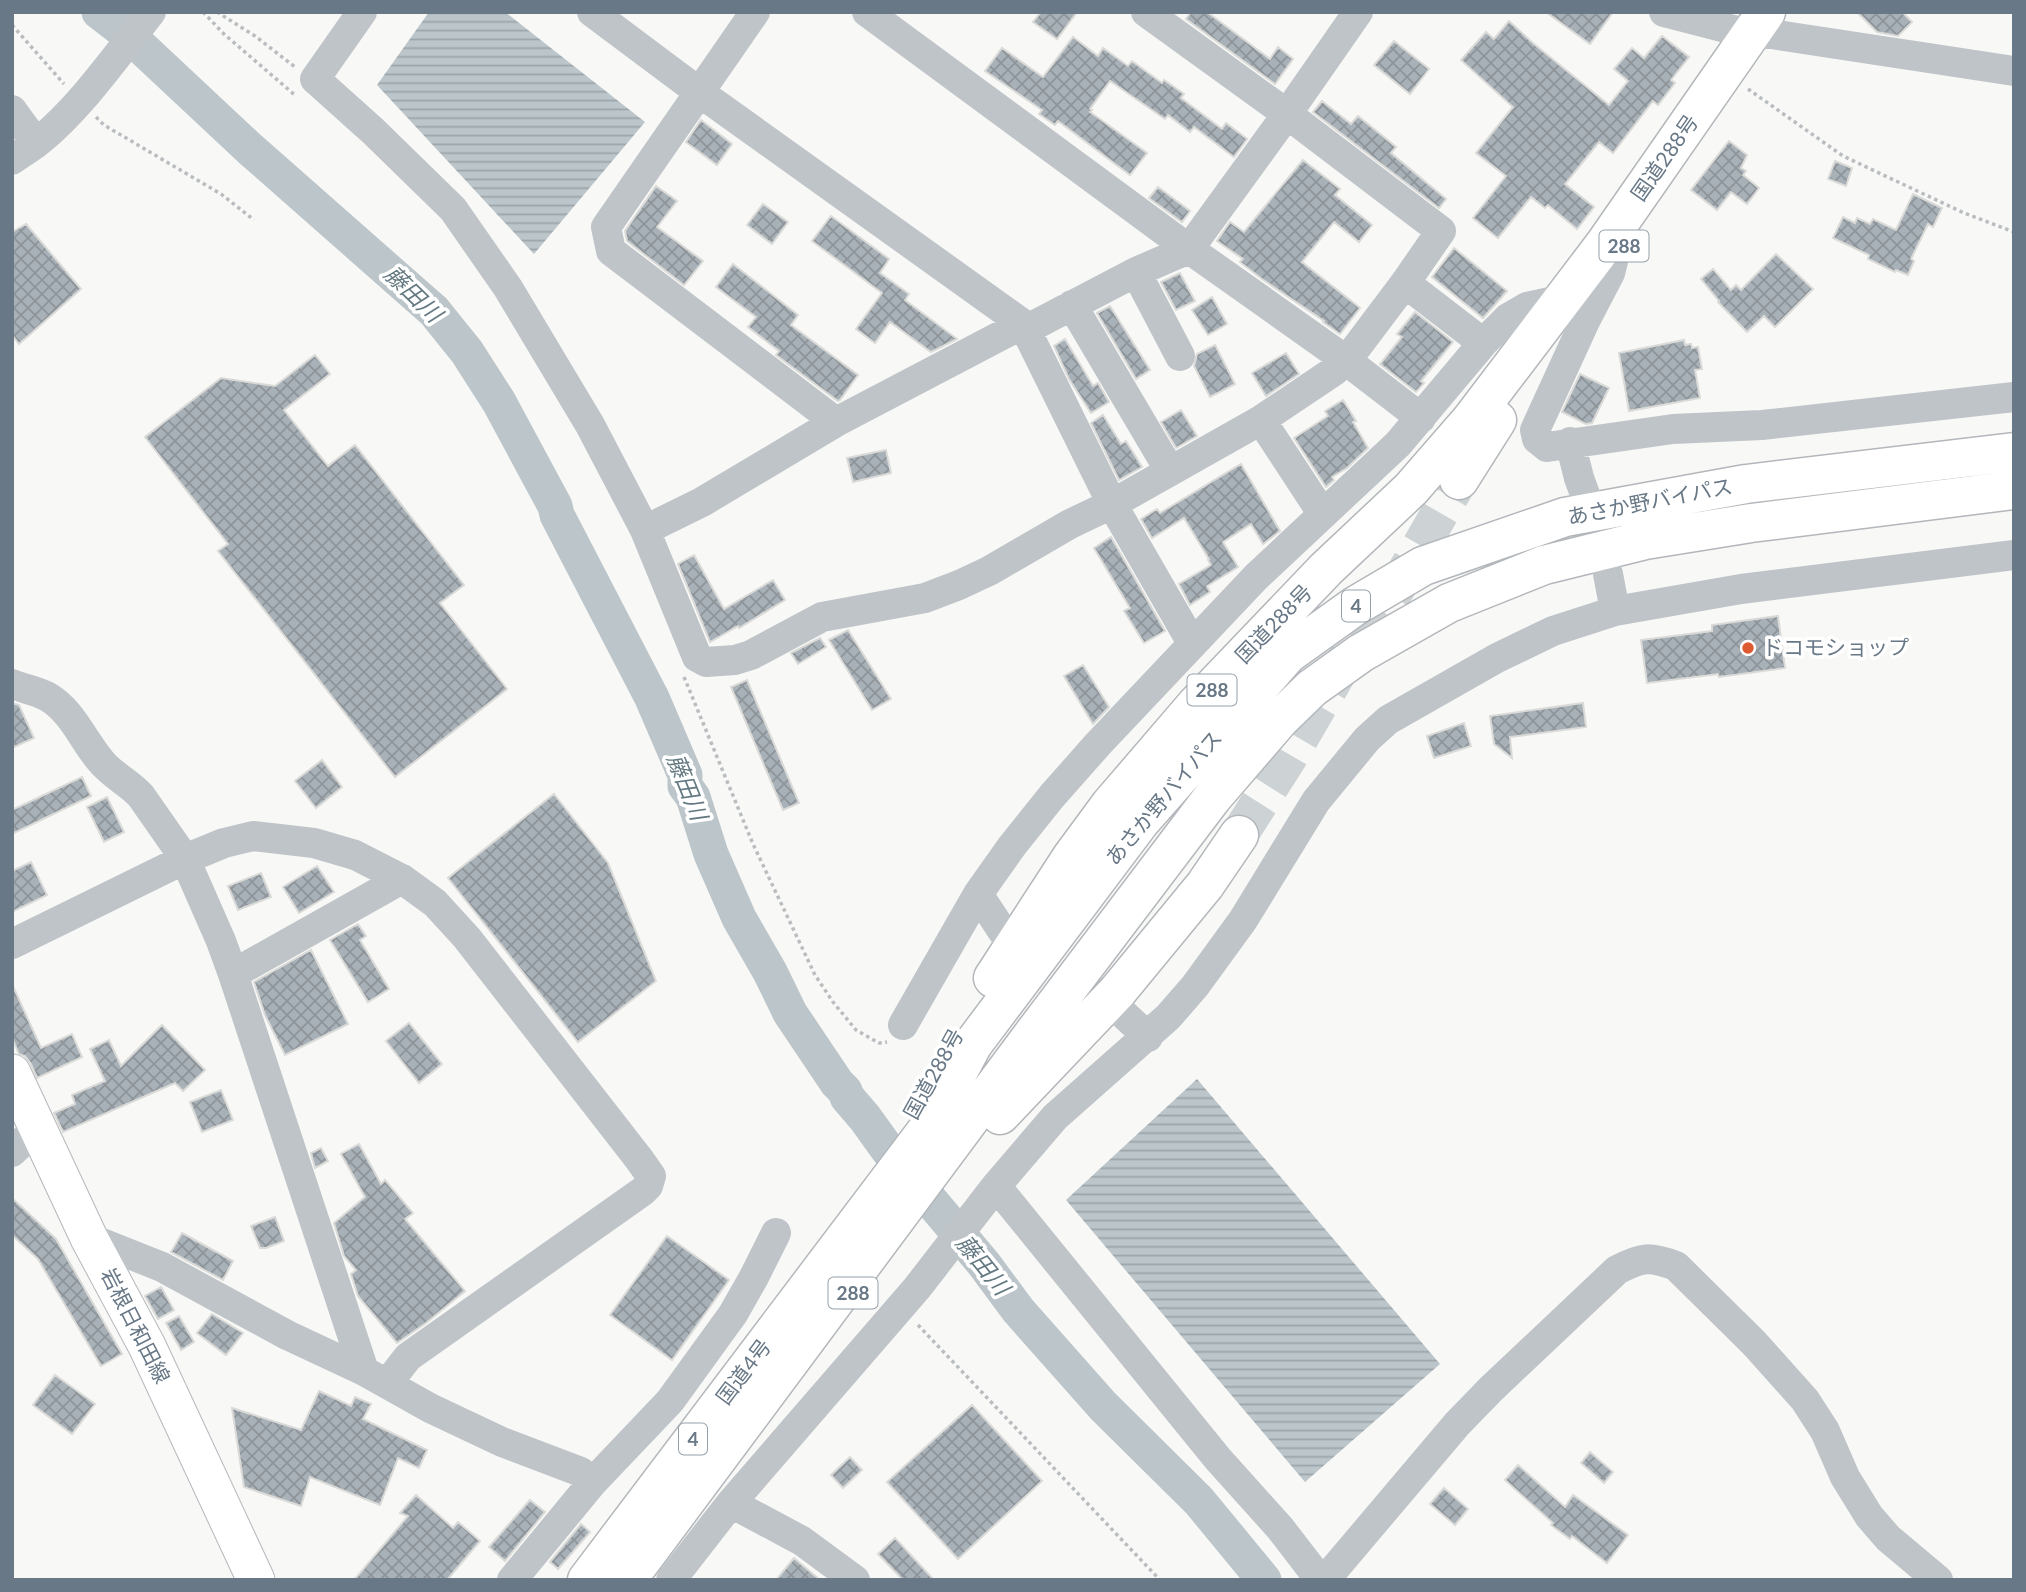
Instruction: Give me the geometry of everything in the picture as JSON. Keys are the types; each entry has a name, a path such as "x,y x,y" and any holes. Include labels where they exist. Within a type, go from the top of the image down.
{"highway":[{"name":"国道288号","path":"1459,480 1482,441 1551,341 1613,261 1738,82 1769,23"},
{"name":"国道288号","path":"806,1315 937,1141 940,1054 1071,858 1110,805 1205,697 1326,569 1411,489 1471,420 1769,23"},
{"name":"あさか野バイパス","path":"937,1141 974,1044 1140,822 1288,654 1356,606 1423,566 1566,517 1746,484 2014,452"},
{"name":"あさか野バイパス","path":"937,1141 1031,1037 1212,798 1280,719 1312,688 1362,653 1449,603 1544,565 1645,540 1751,523 2014,490"},
{"name":"国道288号","path":"806,1315 937,1141 997,1118 1116,992 1205,886 1239,835"},
{"name":"国道4号","path":"587,1580 806,1315"},
{"name":"国道4号","path":"627,1580 806,1315"}],"main road":[{"name":"岩根日和田線","path":"12,1073 25,1140 89,1238 147,1346 256,1579"}],"street":[{"path":"12,110 24,151 61,121 151,12"},
{"path":"362,12 306,88 373,131 453,209 508,288 590,425 645,530 697,657 706,662 735,660 751,655 822,617 925,598 959,585 1112,504 1261,420 1346,360 1405,283 1441,230 1146,12"},
{"path":"592,12 698,92 1023,324 1031,327 1136,272 1189,248 1359,12"},
{"path":"755,12 606,227 611,251 836,422"},
{"path":"867,12 1346,360 1421,418"},
{"path":"1664,12 1769,23 2014,71"},
{"path":"1613,261 1610,273 1535,430 1537,439 1547,447 1673,429 1762,425 2014,397"},
{"path":"1136,272 1180,356"},
{"path":"1405,283 1483,343"},
{"path":"903,1025 978,894 1052,796 1256,577 1398,444 1483,343 1508,318 1527,307 1550,302 1560,303"},
{"path":"1072,305 1170,471"},
{"path":"645,530 702,502 836,422 1023,324"},
{"path":"1023,324 1112,504 1192,643"},
{"path":"1261,420 1322,513"},
{"path":"1570,442 1578,478 1590,508"},
{"path":"671,1580 731,1503 908,1297 991,1192 1055,1117 1168,1017 1222,951 1316,801 1367,739 1388,720 1497,657 1553,631 1615,611 1741,589 2014,555"},
{"path":"1608,574 1615,611"},
{"path":"12,684 48,697 59,706 79,729 101,763 141,796 185,859 233,974 376,1378"},
{"path":"12,944 185,859 224,843 253,836 314,844 355,855 402,879 435,902 467,938 639,1159 650,1176 648,1186 376,1378"},
{"path":"233,974 402,879"},
{"path":"978,894 1003,932"},
{"path":"1116,1007 1148,1037"},
{"path":"991,1192 1323,1580 1436,1448 1491,1389 1617,1270 1638,1259 1661,1261 1676,1266 1754,1343 1812,1410 1869,1516 1888,1538 1938,1580"},
{"path":"512,1580 592,1483 670,1401 733,1314 776,1233"},
{"path":"89,1238 162,1267 287,1335 467,1426 581,1472 592,1483"},
{"path":"731,1503 802,1541 855,1580"}],"path":[{"path":"203,12 224,34 306,88"},
{"path":"217,12 255,36 305,75 306,88"},
{"path":"12,25 88,90 104,125 220,194 254,220"},
{"path":"1738,82 1843,156 1964,213 2014,232"},
{"path":"684,677 753,844 815,975 856,1030 866,1038 878,1043 887,1042 903,1025"},
{"path":"908,1297 1160,1580"}],"shaded area":[{"path":"429,12 505,12 645,122 534,254 377,85"},
{"path":"1197,1079 1440,1364 1305,1482 1066,1200"}],"building":[{"path":"1041,12 1077,12 1057,39 1033,22"},
{"path":"1191,12 1207,12 1270,59 1278,47 1293,59 1275,84 1186,19"},
{"path":"1546,12 1613,12 1590,44"},
{"path":"1857,12 1902,12 1912,22 1898,36 1877,32"},
{"path":"1509,21 1609,105 1628,81 1614,69 1632,48 1644,58 1662,36 1689,57 1671,80 1675,83 1658,105 1653,101 1613,153 1599,142 1565,184 1594,207 1577,229 1548,205 1545,208 1531,197 1498,238 1473,218 1506,176 1476,153 1513,107 1461,60 1486,32 1494,39"},
{"path":"1073,37 1098,56 1103,48 1128,66 1132,61 1162,83 1164,80 1184,94 1181,98 1222,129 1226,123 1247,139 1234,157 1194,127 1190,132 1168,115 1165,119 1110,81 1090,112 1147,153 1130,175 1058,121 1055,125 1039,114 1042,110 985,71 1002,48 1043,77"},
{"path":"1394,41 1429,69 1410,94 1374,65"},
{"path":"1322,101 1351,124 1358,116 1396,147 1391,153 1446,199 1439,208 1313,112"},
{"path":"701,120 732,144 717,165 686,142"},
{"path":"1729,141 1747,155 1741,168 1746,171 1743,175 1759,188 1747,204 1731,192 1717,210 1691,190"},
{"path":"1303,160 1340,189 1335,195 1372,225 1359,242 1334,222 1302,262 1360,308 1340,334 1262,279 1240,262 1243,259 1217,241 1230,222 1244,232"},
{"path":"1835,161 1852,168 1846,186 1828,179"},
{"path":"656,186 677,201 657,227 703,261 684,285 627,241 625,231"},
{"path":"1158,187 1190,211 1182,222 1149,198"},
{"path":"1913,194 1942,208 1933,227 1928,224 1911,259 1914,261 1908,275 1868,259 1869,255 1833,238 1843,217 1855,223 1857,218 1870,224 1873,219 1896,230"},
{"path":"763,204 788,222 772,244 747,225"},
{"path":"831,216 889,259 880,273 909,294 905,300 957,339 931,352 890,322 875,343 856,329 882,293 812,241"},
{"path":"26,224 81,289 19,344 12,335 12,232"},
{"path":"1454,248 1507,291 1483,318 1432,277"},
{"path":"1776,254 1813,289 1775,327 1764,316 1747,332 1718,302 1701,279 1713,269 1731,290 1736,285 1741,290"},
{"path":"733,264 798,315 791,325 858,375 840,400 776,355 779,351 748,327 756,317 716,287"},
{"path":"1180,273 1195,301 1176,310 1161,282"},
{"path":"1212,297 1227,324 1208,335 1192,310"},
{"path":"1110,306 1150,370 1136,379 1097,313"},
{"path":"1415,312 1453,342 1421,381 1424,383 1416,392 1380,364 1402,337 1397,334"},
{"path":"1065,339 1093,386 1098,383 1109,402 1091,413 1069,379 1054,346"},
{"path":"1684,340 1685,345 1698,347 1702,369 1695,370 1700,398 1629,411 1619,353"},
{"path":"1215,345 1235,384 1210,397 1194,366 1197,354"},
{"path":"1286,353 1299,374 1266,396 1252,373"},
{"path":"315,355 330,374 284,410 328,466 355,445 464,585 440,603 507,689 395,777 218,551 228,544 145,437 221,378 275,386"},
{"path":"1580,374 1609,388 1592,423 1586,424 1562,412"},
{"path":"1343,400 1368,448 1347,468 1332,477 1334,480 1326,487 1294,438 1328,416 1325,411"},
{"path":"1181,410 1197,436 1176,448 1161,422"},
{"path":"1103,415 1121,444 1126,441 1142,467 1119,480 1091,423"},
{"path":"886,450 891,473 853,482 847,458"},
{"path":"1241,464 1280,531 1263,544 1251,524 1223,542 1238,567 1207,586 1210,592 1190,605 1179,584 1211,565 1209,559 1184,518 1152,538 1141,519 1157,509 1160,513"},
{"path":"1111,537 1165,631 1144,643 1124,611 1130,608 1094,548"},
{"path":"694,555 724,609 773,580 785,600 710,642 678,564"},
{"path":"1778,616 1785,668 1647,683 1641,640 1712,631 1712,625"},
{"path":"848,630 891,699 872,710 829,640"},
{"path":"820,638 826,647 798,664 791,653"},
{"path":"1083,665 1109,707 1093,724 1064,676"},
{"path":"747,680 799,803 783,810 731,687"},
{"path":"12,703 19,705 34,738 12,748"},
{"path":"1583,703 1586,727 1510,737 1512,758 1494,744 1490,716"},
{"path":"1464,723 1471,746 1434,758 1427,736"},
{"path":"322,760 342,787 316,808 295,781"},
{"path":"82,777 91,796 12,834 12,810"},
{"path":"554,794 608,863 656,981 578,1042 448,878"},
{"path":"107,797 124,832 104,842 87,807"},
{"path":"31,862 47,895 12,912 12,871"},
{"path":"317,866 334,892 299,913 283,887"},
{"path":"261,873 271,897 238,910 228,886"},
{"path":"358,924 366,936 360,940 389,989 368,1002 330,940"},
{"path":"311,950 348,1024 285,1055 265,1015 254,982"},
{"path":"12,984 41,1048 72,1034 82,1057 37,1078 25,1056 19,1054 12,1038"},
{"path":"409,1023 442,1064 419,1083 386,1041"},
{"path":"162,1025 205,1070 183,1091 175,1083 63,1132 54,1113 75,1104 72,1095 105,1081 90,1049 109,1040 121,1066"},
{"path":"221,1090 233,1120 202,1132 190,1102"},
{"path":"359,1144 381,1184 385,1180 413,1213 405,1219 465,1291 397,1343 358,1296 351,1274 356,1270 344,1256 334,1223 365,1197 341,1154"},
{"path":"321,1148 328,1161 315,1168 311,1153"},
{"path":"12,1198 56,1239 122,1354 101,1366 38,1259 12,1235"},
{"path":"275,1217 284,1241 260,1248 251,1226"},
{"path":"182,1233 233,1261 223,1280 171,1252"},
{"path":"667,1236 729,1280 672,1360 610,1315"},
{"path":"161,1287 174,1310 158,1319 145,1296"},
{"path":"212,1314 243,1333 226,1355 197,1333"},
{"path":"179,1316 194,1342 181,1350 166,1323"},
{"path":"55,1375 95,1404 72,1434 33,1405"},
{"path":"319,1391 351,1406 355,1397 371,1404 363,1419 427,1450 419,1468 398,1458 380,1505 310,1477 301,1506 244,1487 232,1408 301,1430"},
{"path":"972,1405 1042,1481 958,1559 887,1482"},
{"path":"1590,1452 1613,1472 1604,1483 1581,1463"},
{"path":"850,1457 862,1470 843,1488 831,1475"},
{"path":"1518,1465 1565,1507 1573,1495 1628,1535 1607,1563 1572,1536 1570,1539 1551,1525 1553,1523 1505,1480"},
{"path":"1444,1488 1468,1509 1455,1525 1430,1504"},
{"path":"416,1495 453,1528 458,1522 480,1541 447,1580 354,1580 408,1516 400,1513"},
{"path":"530,1500 545,1512 505,1561 489,1547"},
{"path":"581,1524 590,1532 558,1569 550,1562"},
{"path":"895,1538 934,1580 903,1580 878,1554"},
{"path":"794,1558 820,1580 776,1580"}],"waterway":[{"name":"藤田川","path":"99,12 125,32 250,149 434,311 467,352 499,402 555,506 557,515 652,698 685,775 685,786 693,797 711,854 739,918 790,1013 847,1097 984,1264 1018,1310 1103,1406 1199,1501 1264,1580"}],"tunnel":[{"path":"1239,835 1341,667 1393,594 1459,480"}],"place":[{"name":"ドコモショップ","path":"1748,648"}]}
